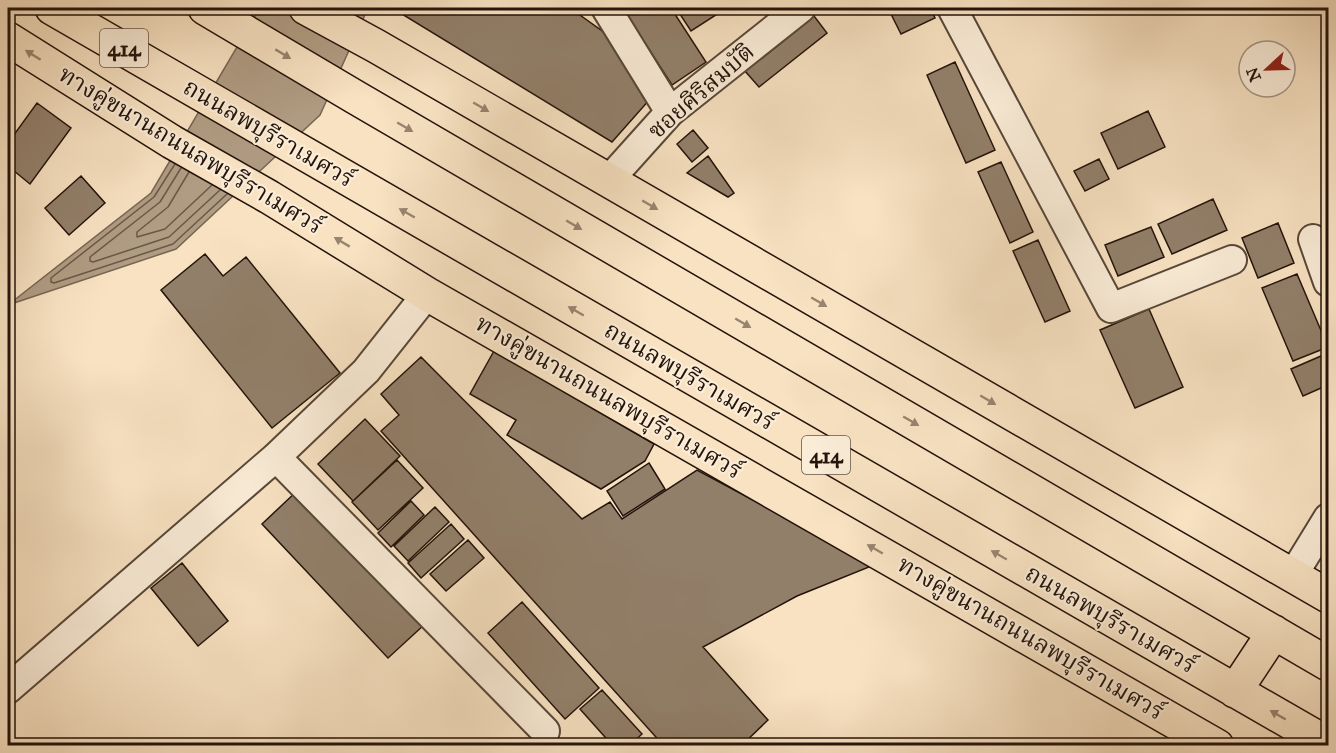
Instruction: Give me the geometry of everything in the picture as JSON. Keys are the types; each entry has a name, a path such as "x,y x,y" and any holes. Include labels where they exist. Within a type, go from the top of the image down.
{"main road":[{"name":"ถนนลพบุรีราเมศวร์","path":"52,8 1329,744"},
{"path":"205,8 355,98 1329,664"},
{"path":"306,8 376,46 1329,596"},
{"name":"ทางคู่ขนานถนนลพบุรีราเมศวร์","path":"8,39 172,142 269,197 427,294 1217,746"},
{"path":"1235,691 1274,632"}],"street":[{"path":"606,8 670,112"},
{"name":"ซอยศิริสมบัติ","path":"608,181 670,112 801,8"},
{"path":"952,8 1111,308 1232,260"},
{"path":"1313,239 1329,282"},
{"path":"8,689 276,457 366,371 427,294"},
{"path":"276,457 545,731"},
{"path":"1293,575 1329,518"}],"water":[{"path":"260,8 368,8 320,115 176,249 8,305 151,193"}],"building":[{"path":"392,8 570,8 612,38 651,98 612,142"},
{"path":"622,8 671,8 706,62 672,85"},
{"path":"676,8 716,8 719,13 691,31"},
{"path":"888,8 930,8 935,18 901,34"},
{"path":"814,16 827,33 759,87 745,71"},
{"path":"955,62 995,150 966,163 927,75"},
{"path":"37,103 71,128 30,184 8,166 8,143"},
{"path":"1148,111 1165,147 1118,169 1101,133"},
{"path":"693,130 708,148 692,162 677,144"},
{"path":"708,156 734,193 728,197 687,173"},
{"path":"1099,159 1109,179 1085,191 1074,171"},
{"path":"1001,162 1033,232 1010,243 978,172"},
{"path":"81,176 105,203 69,235 45,208"},
{"path":"1213,199 1227,230 1172,254 1158,224"},
{"path":"1278,223 1294,263 1258,278 1242,238"},
{"path":"1151,227 1164,257 1118,276 1105,245"},
{"path":"1038,240 1070,311 1045,322 1013,251"},
{"path":"205,254 223,276 246,257 340,373 272,428 161,290"},
{"path":"1297,274 1328,347 1293,361 1262,288"},
{"path":"1149,309 1183,387 1135,408 1100,330"},
{"path":"494,351 654,444 645,461 601,489 507,435 516,420 470,394"},
{"path":"1328,353 1328,385 1303,396 1291,369"},
{"path":"421,357 582,519 610,502 622,519 697,470 874,565 797,596 703,647 768,720 741,746 664,746 381,431 399,415 381,394"},
{"path":"365,419 400,456 353,501 318,464"},
{"path":"397,460 423,488 378,530 352,502"},
{"path":"649,463 665,489 623,516 607,491"},
{"path":"298,490 425,624 388,658 262,524"},
{"path":"411,501 424,515 391,547 378,533"},
{"path":"435,507 449,522 408,561 394,546"},
{"path":"451,524 464,539 421,578 408,563"},
{"path":"468,540 484,558 446,591 430,574"},
{"path":"182,563 228,621 198,646 151,588"},
{"path":"522,602 599,688 565,719 488,633"},
{"path":"602,690 642,734 629,746 613,746 580,709"}]}
